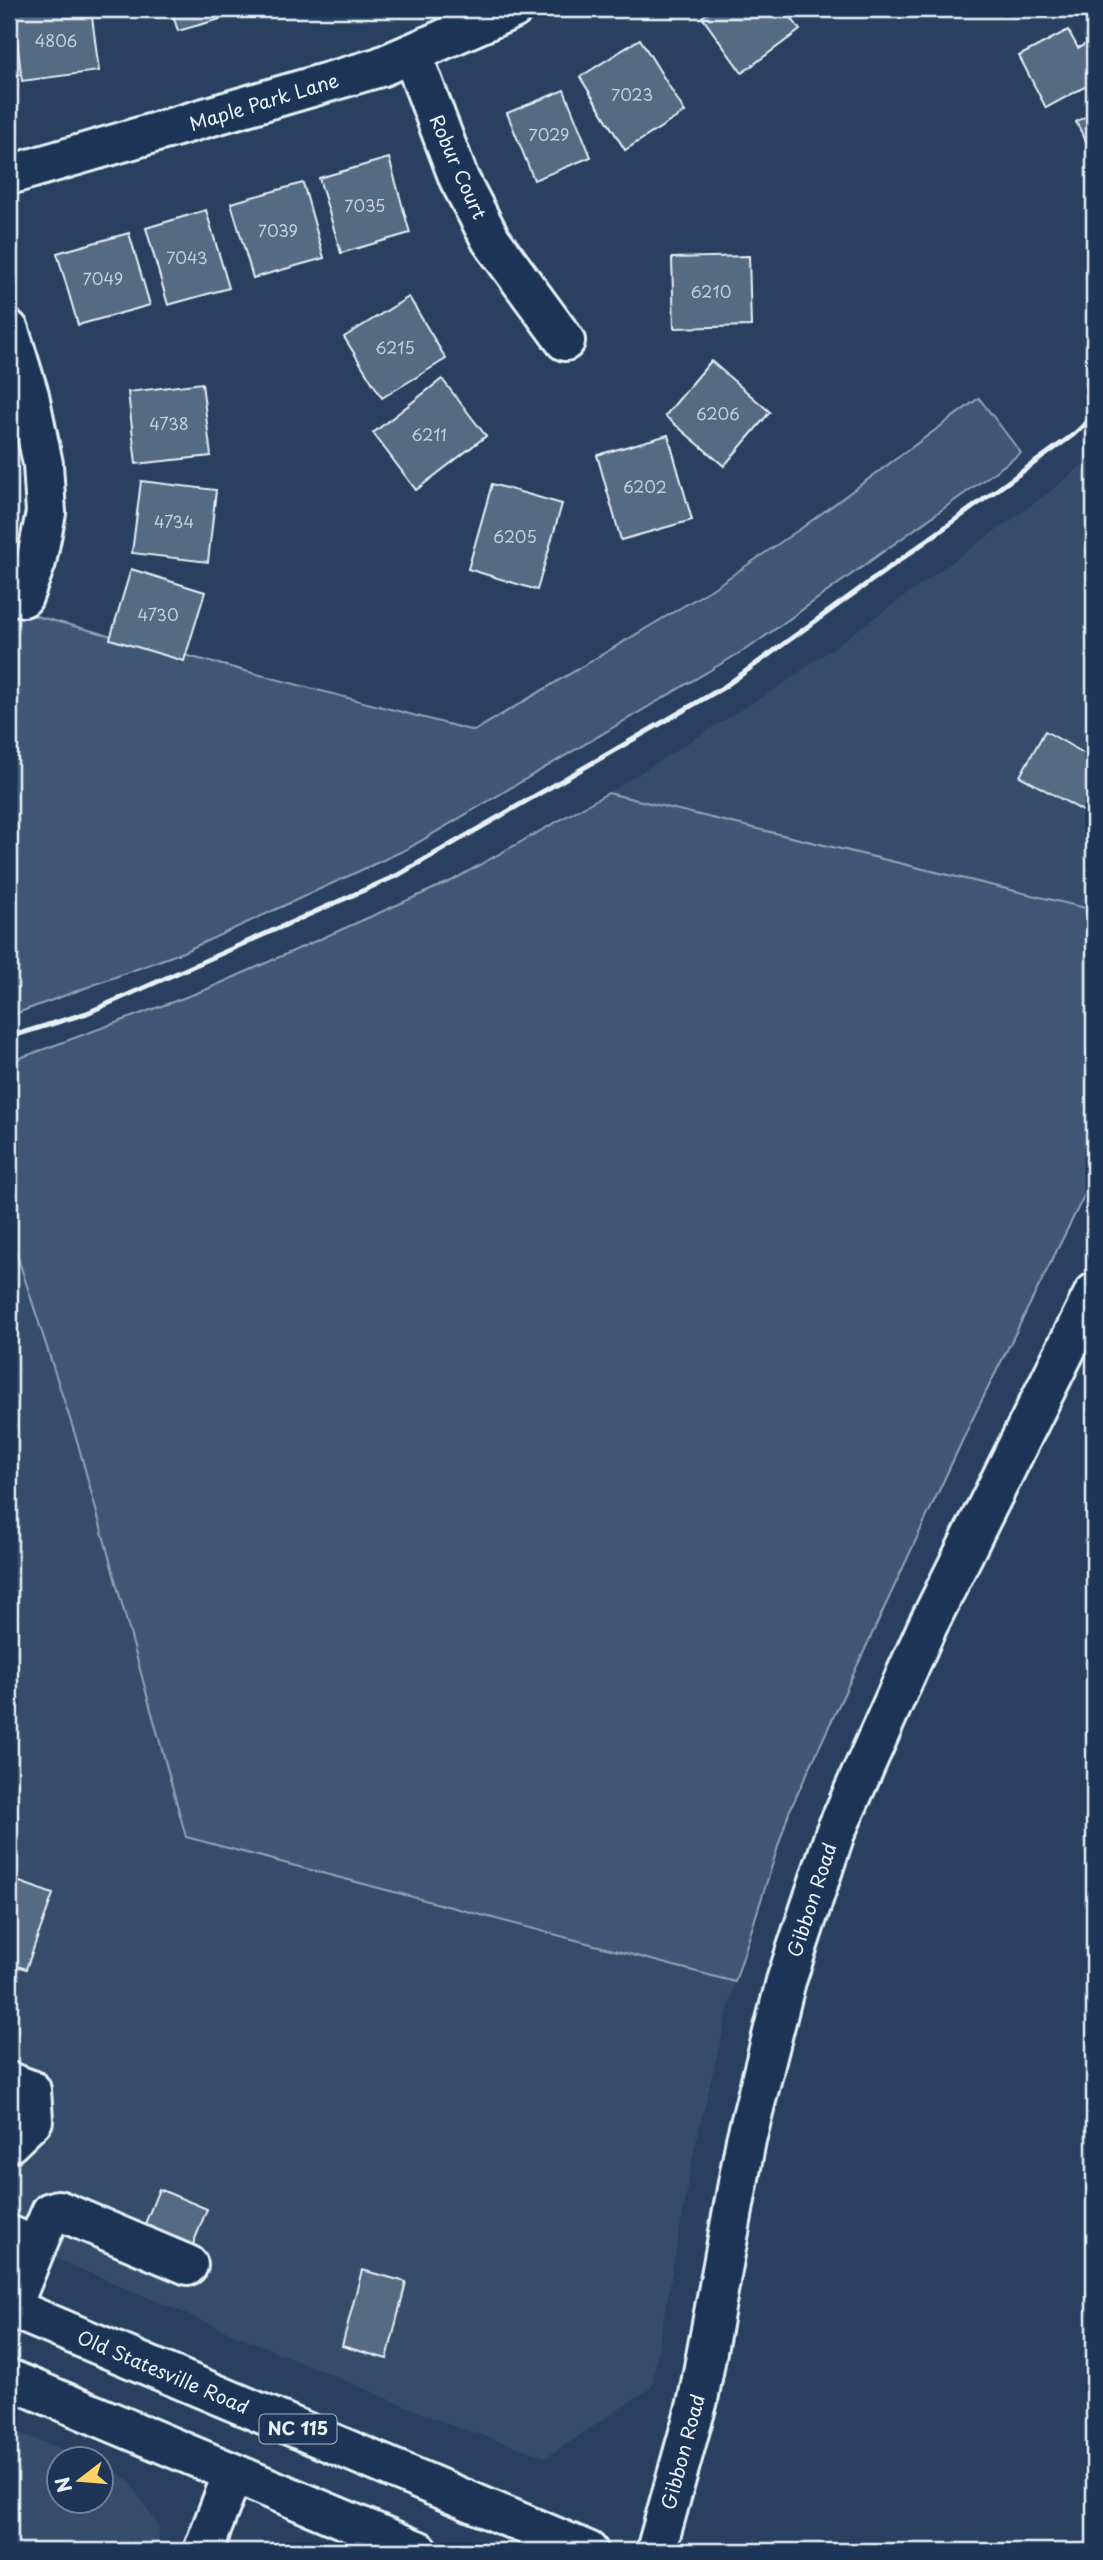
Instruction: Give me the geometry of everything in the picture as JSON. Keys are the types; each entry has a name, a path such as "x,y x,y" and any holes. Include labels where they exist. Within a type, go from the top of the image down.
{"main road":[{"name":"Maple Park Lane","path":"9,176 380,67 513,9"},
{"name":"Robur Court","path":"412,54 459,180 485,228 565,341"},
{"path":"9,330 29,395 41,452 46,513 36,562 23,597"},
{"name":"Gibbon Road","path":"656,2551 698,2400 746,2140 786,1981 835,1833 927,1627 1094,1293"},
{"path":"9,2082 32,2090 33,2120 9,2143"},
{"path":"10,2307 22,2241 51,2212 58,2210 188,2265"},
{"name":"Old Statesville Road","path":"10,2307 588,2551"},
{"path":"9,2379 419,2551"},
{"path":"203,2551 233,2473"}],"shaded area":[{"path":"979,398 1021,453 753,645 407,849 183,952 9,1016 9,609 474,731 712,589 803,527"},
{"path":"1094,455 1094,910 608,793 784,683 1051,491"},
{"path":"608,793 1094,910 1094,1176 971,1422 789,1812 735,1982 186,1837 78,1444 9,1230 9,1062 205,990 451,881"},
{"path":"9,1230 78,1444 186,1837 735,1982 695,2146 651,2388 547,2457 448,2424 9,2239"},
{"path":"9,2429 48,2444 46,2444 46,2514 116,2514 116,2471 131,2484 159,2527 158,2551 9,2551"}],"building":[{"path":"91,9 99,71 22,81 13,10"},
{"path":"171,9 247,9 248,11 178,31"},
{"path":"714,9 785,9 800,30 742,73 702,17"},
{"path":"1068,30 1078,48 1094,40 1094,82 1046,108 1019,56"},
{"path":"640,39 685,112 625,150 580,77"},
{"path":"564,90 591,157 534,180 507,113"},
{"path":"1094,112 1094,156 1076,122"},
{"path":"389,158 410,233 341,253 319,178"},
{"path":"303,183 324,258 253,278 231,203"},
{"path":"206,210 229,288 168,305 146,228"},
{"path":"129,233 150,305 78,325 57,253"},
{"path":"749,256 751,326 674,328 672,258"},
{"path":"409,297 446,359 382,398 344,337"},
{"path":"711,361 770,412 724,466 665,416"},
{"path":"442,379 486,436 416,490 373,433"},
{"path":"202,383 211,456 136,464 128,392"},
{"path":"668,435 692,520 621,540 597,455"},
{"path":"141,481 216,490 208,562 132,553"},
{"path":"492,484 562,504 537,590 468,569"},
{"path":"131,569 205,592 184,661 110,639"},
{"path":"1045,731 1094,759 1094,817 1020,776"},
{"path":"9,1878 53,1894 26,1969 9,1963"},
{"path":"159,2189 207,2209 191,2249 143,2229"},
{"path":"362,2270 406,2282 387,2359 342,2346"}],"railway":[{"path":"9,1037 87,1013 398,875 724,687 1073,435 1094,416"}]}
